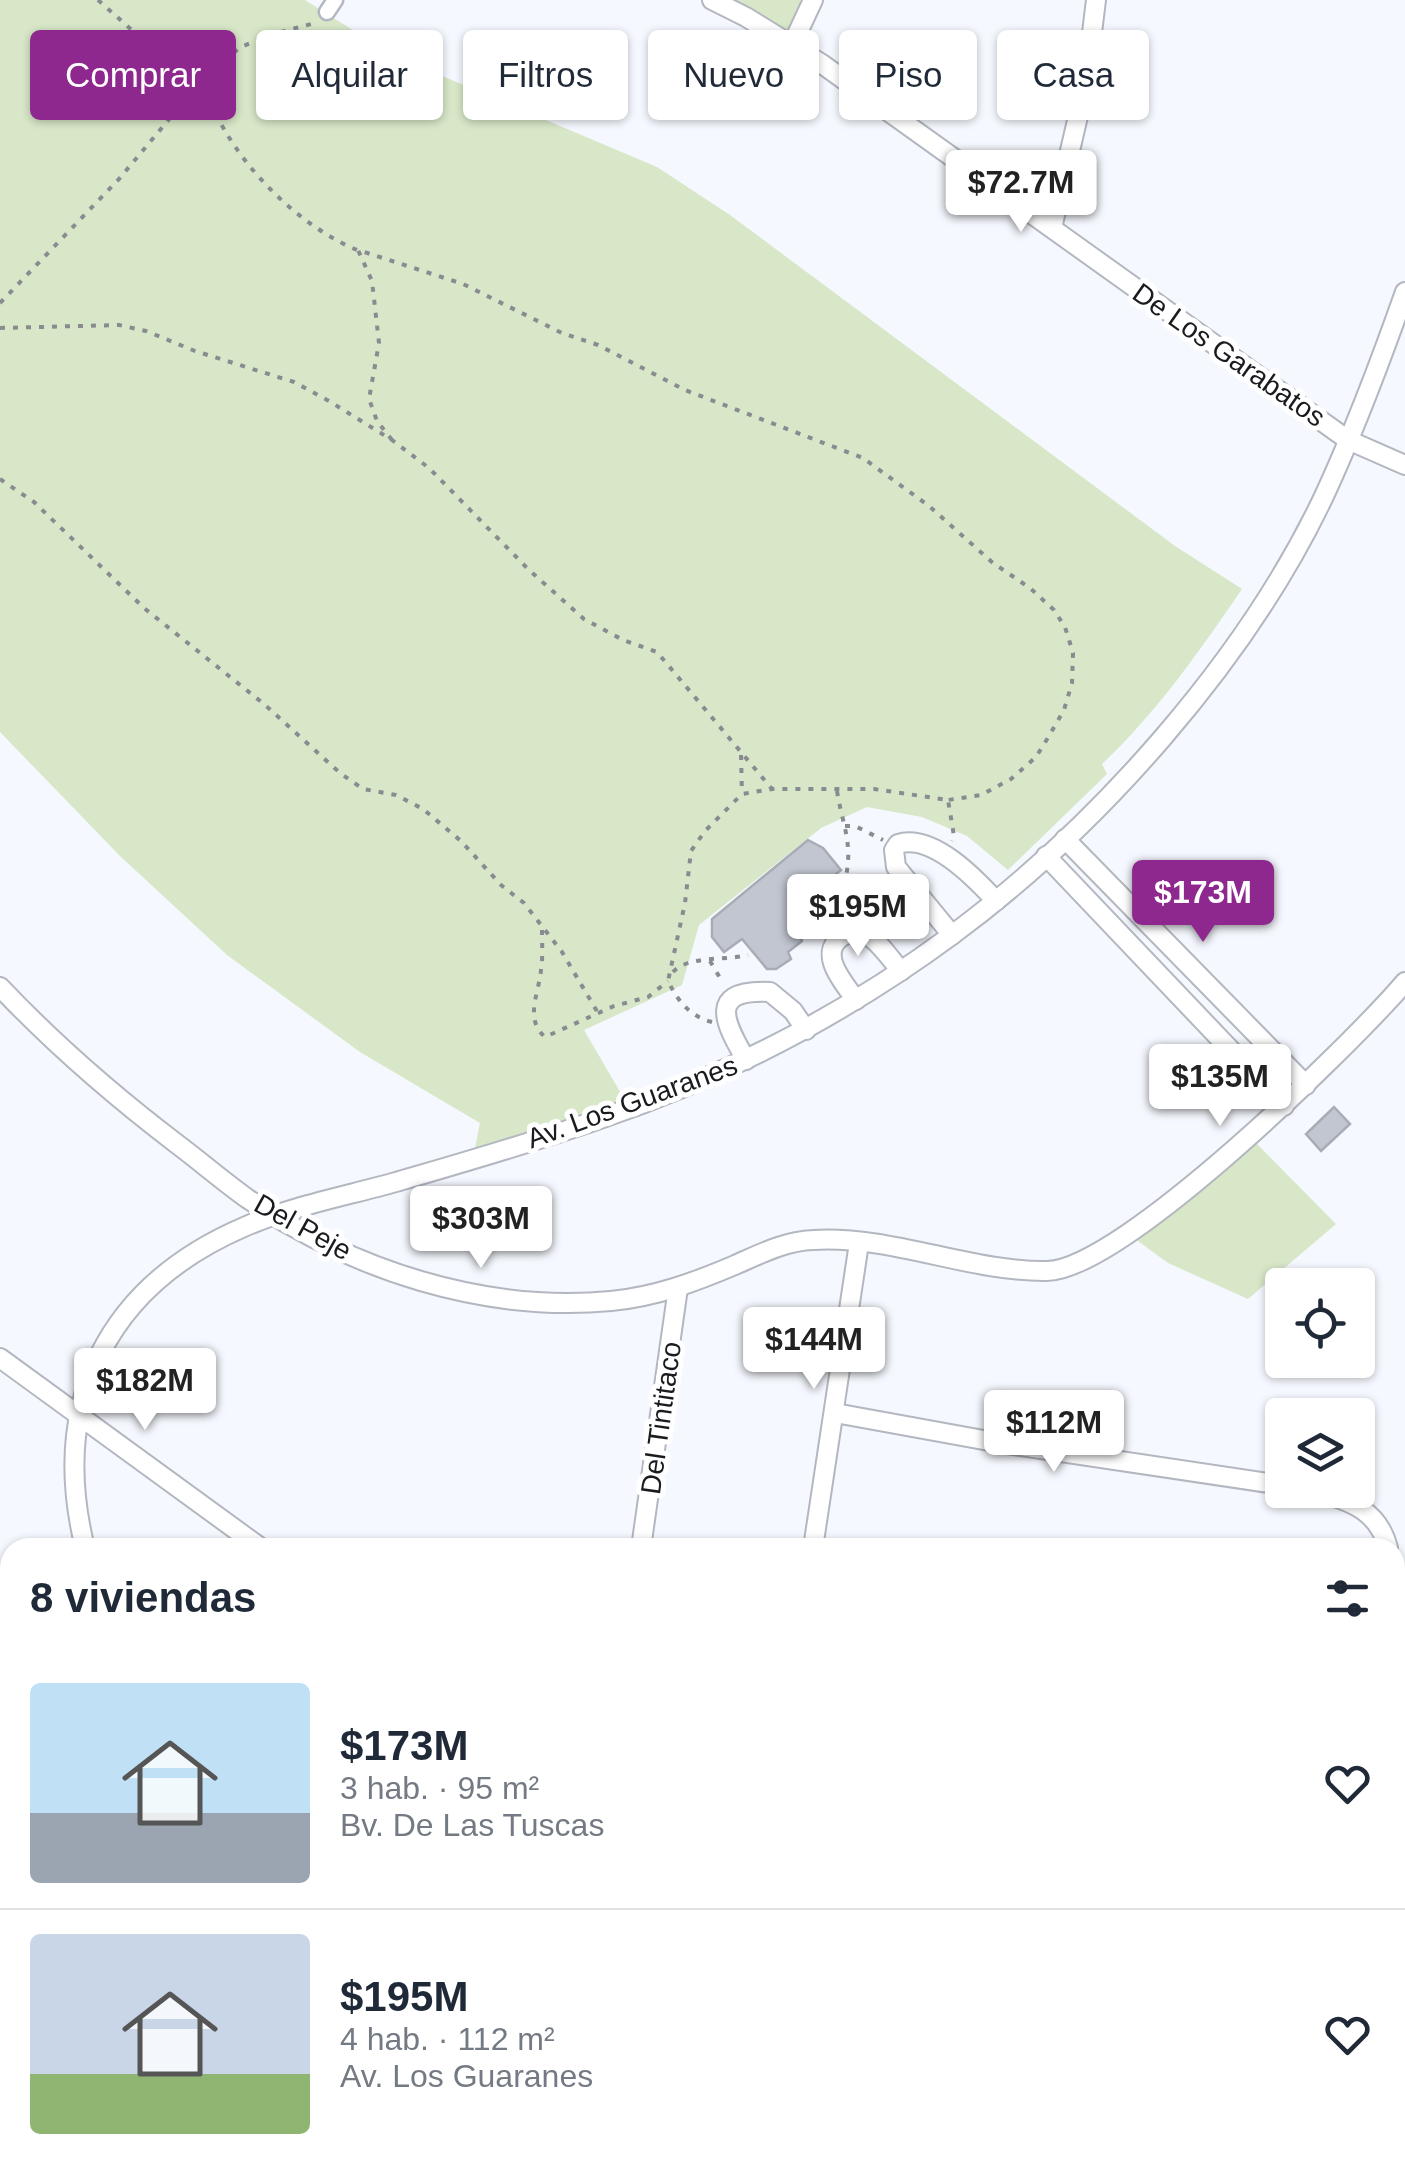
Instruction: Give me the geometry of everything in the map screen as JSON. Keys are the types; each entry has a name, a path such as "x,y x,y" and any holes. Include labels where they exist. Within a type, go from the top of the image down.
{"street":[{"name":"De Los Garabatos","path":"712,0 765,30"},
{"path":"799,30 812,0"},
{"path":"1052,228 1086,82 1096,0"},
{"name":"De Los Garabatos","path":"819,64 1348,440 1405,465"},
{"name":"Av. Los Guaranes","path":"83,1538 74,1479 80,1415 100,1356 122,1316 136,1300 193,1254 249,1224 602,1119 746,1060 806,1030 901,971 952,935 1046,856 1141,762 1205,685 1294,551 1348,440 1405,292"},
{"path":"1065,838 1306,1086"},
{"path":"952,935 896,867 895,848 906,841 915,842 946,856 976,878 996,900"},
{"path":"1046,856 1284,1106"},
{"path":"856,1000 834,968 832,958 833,948 847,934 865,934 901,971"},
{"name":"Del Peje","path":"0,988 109,1091 276,1216 325,1243 416,1280 546,1304 650,1295 796,1242 813,1240 859,1242 1024,1270 1070,1268 1100,1252 1186,1187 1284,1106 1405,982"},
{"path":"746,1060 726,1026 726,1005 732,996 770,992 794,1011 806,1030"},
{"path":"815,1538 859,1242"},
{"name":"Del Tintitaco","path":"642,1538 678,1288"},
{"path":"0,1358 247,1538"},
{"path":"835,1413 1265,1483"},
{"path":"1362,1508 1376,1519 1384,1538"}],"path":[{"path":"98,0 132,30"},
{"path":"236,51 269,35 314,24 331,6"},
{"path":"0,303 119,179 168,120"},
{"path":"221,120 236,148 267,185 318,230 358,250 463,284 562,333 598,345 685,390 863,458 929,506 993,563 1042,599 1065,628 1073,653 1072,683 1064,710 1036,756 1011,779 981,795 948,800 874,789 772,789 742,794 705,831 691,851 685,903 668,981 686,1008 701,1019 726,1026"},
{"path":"358,250 372,281 379,343 369,400 377,420 392,440"},
{"path":"0,328 87,324 146,331 194,351 294,382 392,440 429,468 529,570 584,618 623,640 657,652 772,789"},
{"path":"0,478 34,502 144,608 264,704 340,773 364,788 396,795 423,809 461,841 501,885 524,903 562,952 598,1013"},
{"path":"740,751 742,794"},
{"path":"837,791 850,842 846,876 840,881"},
{"path":"946,856 954,836 948,800"},
{"path":"844,826 855,826 895,848"},
{"path":"542,930 542,969 533,1005 534,1022 545,1037 598,1013 648,997 668,981 676,967 692,960 710,962 748,956"},
{"path":"710,962 732,996"}],"green space":[{"path":"0,0 305,0 353,30 256,30 256,120 443,120 443,76 463,85 463,120 546,120 657,167 730,215 1175,546 1242,589 1159,702 1102,764 1107,774 1008,870 967,836 922,817 867,807 821,828 699,925 682,985 584,1030 626,1102 475,1148 480,1123 360,1052 227,955 120,856 0,732"},
{"path":"724,0 800,0 792,28 778,30"},
{"path":"1256,1143 1336,1224 1284,1268 1265,1268 1265,1285 1248,1299 1168,1263 1134,1238"}],"building":[{"path":"808,840 823,848 841,870 831,878 849,900 801,938 788,952 791,959 776,969 767,969 742,939 724,952 712,937 712,919"},
{"path":"1334,1107 1350,1124 1321,1151 1306,1134"}]}
